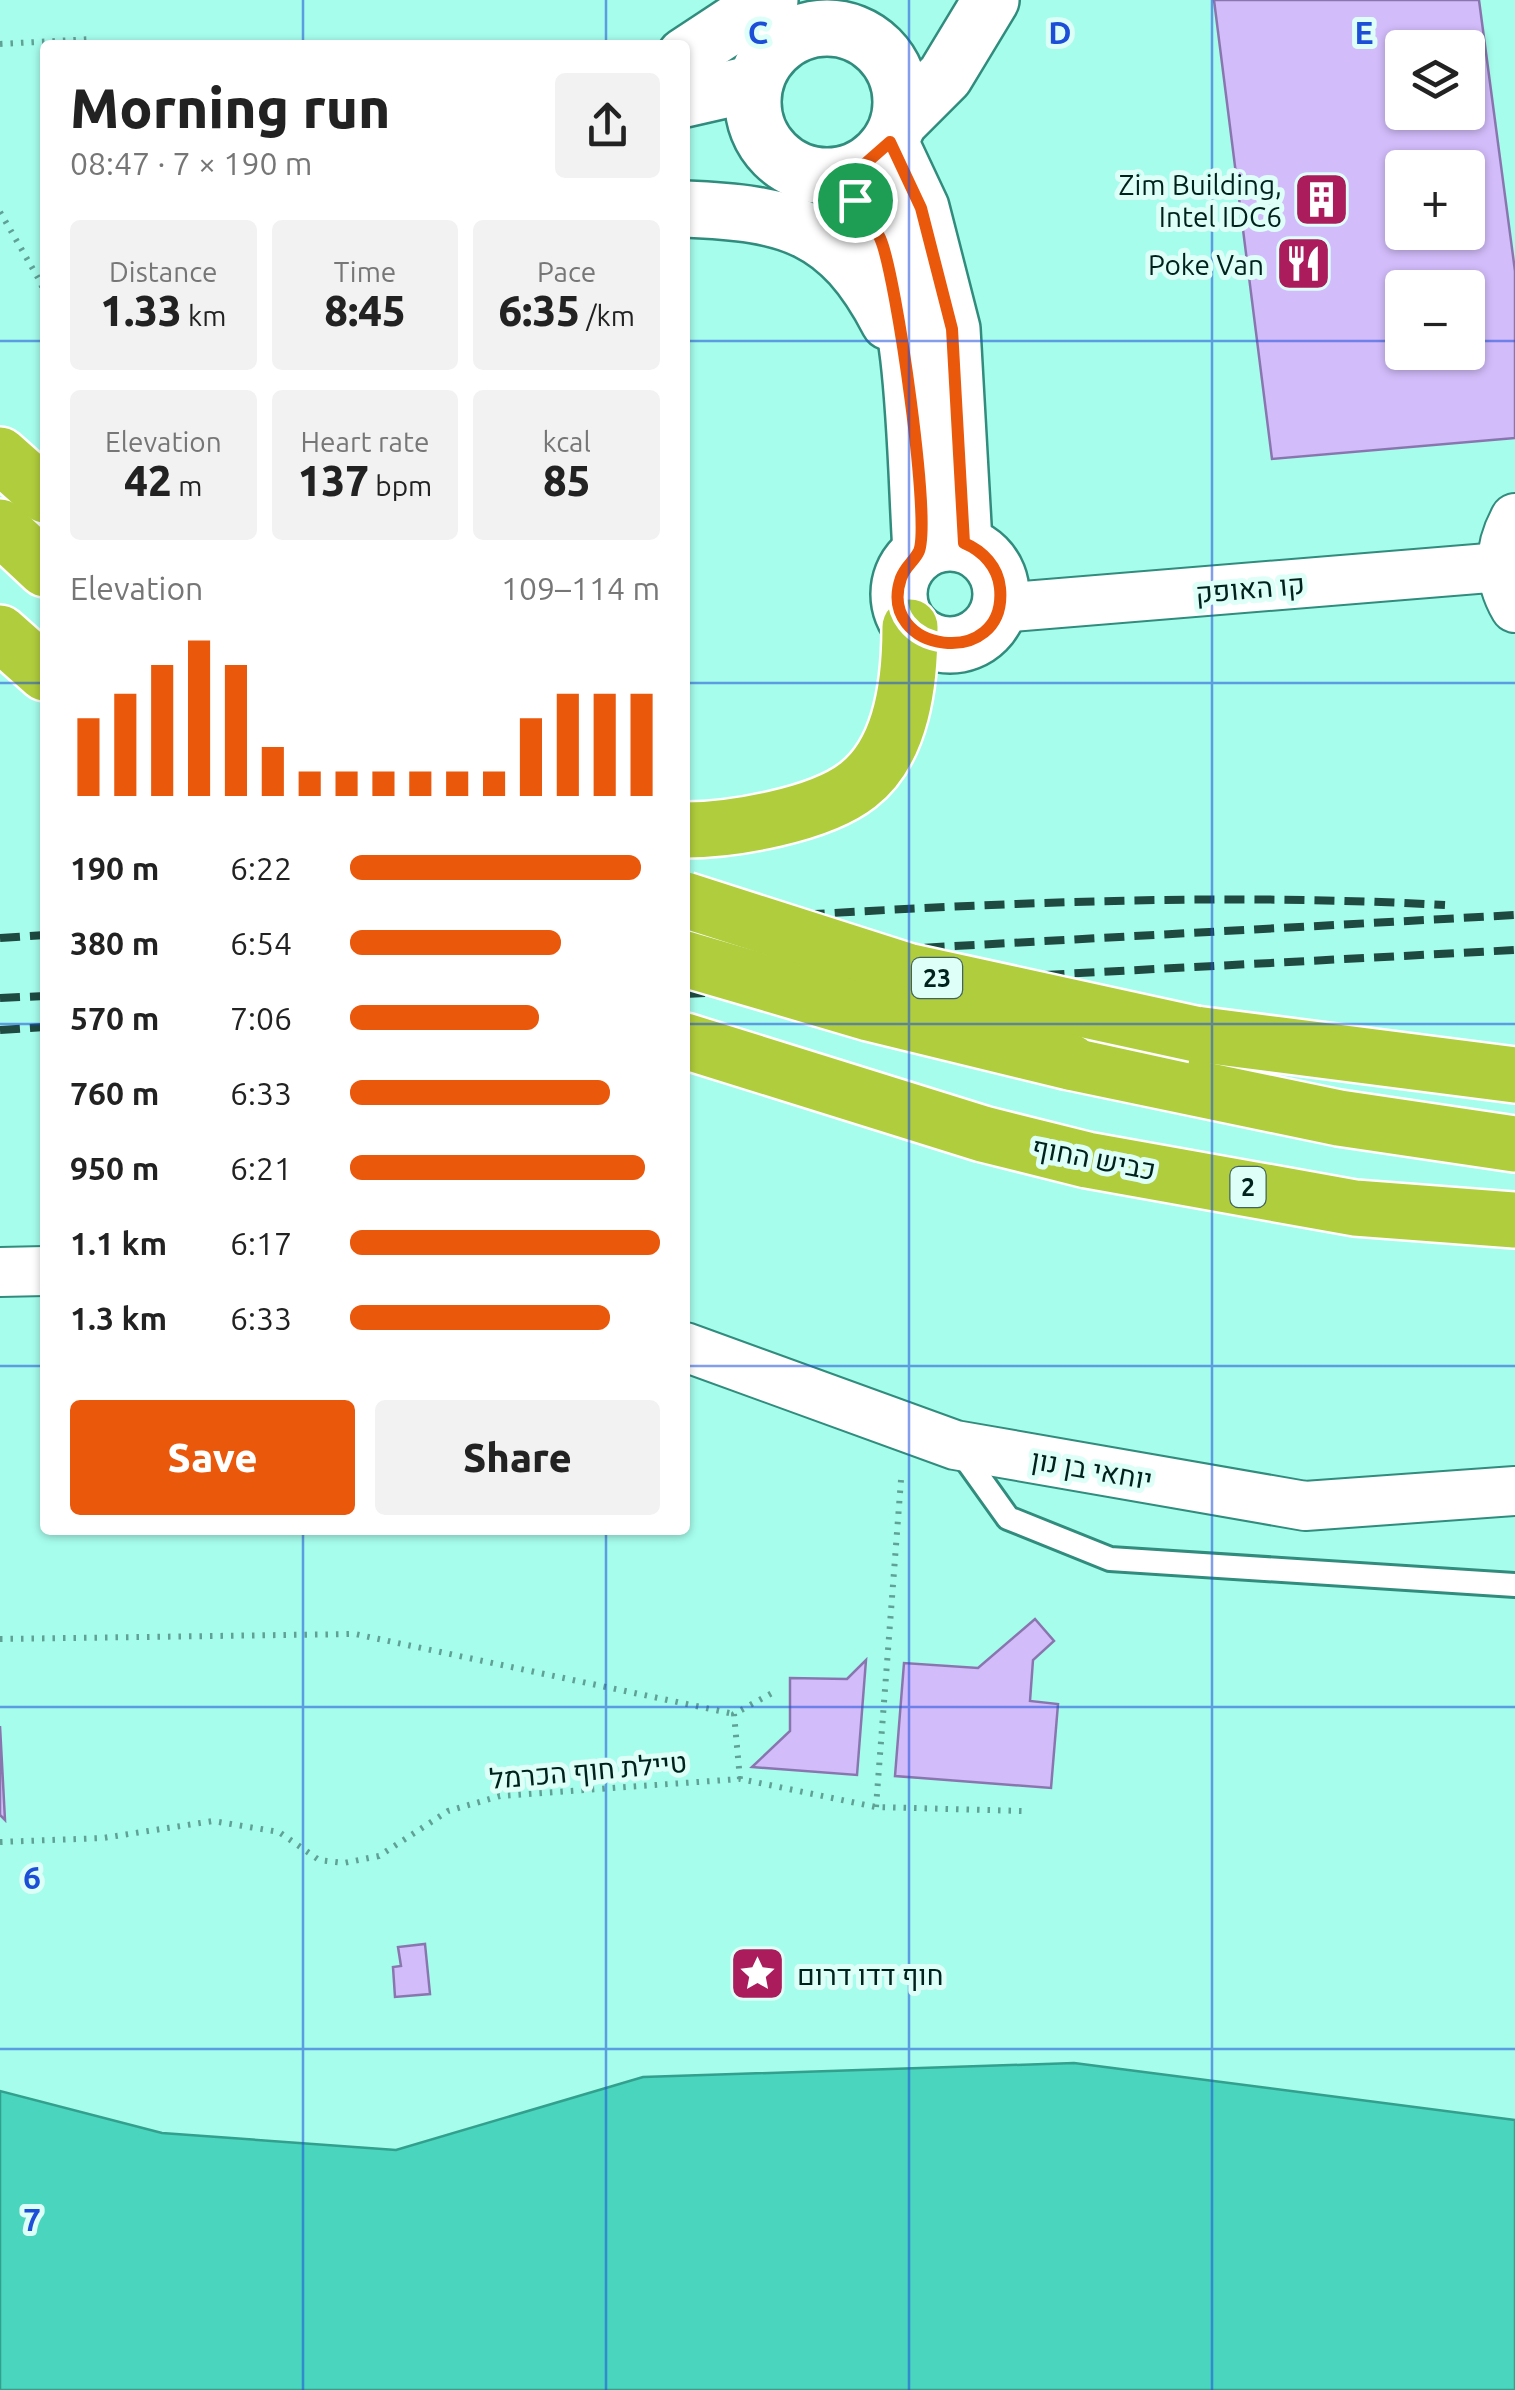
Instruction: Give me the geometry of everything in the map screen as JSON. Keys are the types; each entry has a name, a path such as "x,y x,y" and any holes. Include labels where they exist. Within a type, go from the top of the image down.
{"highway":[{"path":"0,455 40,491"},
{"path":"0,527 40,563"},
{"path":"690,829 760,821 811,807 858,786 886,751 905,698 910,627"},
{"path":"0,632 40,668"},
{"name":"23","path":"690,902 907,971 1195,1034 1515,1075"},
{"path":"690,960 869,1013 1070,1062 1338,1118 1515,1144"},
{"name":"כביש החוף","path":"690,1044 984,1134 1087,1160 1355,1208 1515,1220"}],"street":[{"path":"690,53 770,0"},
{"path":"690,194 858,170 944,76 991,0"},
{"path":"841,13 846,29 867,39 885,55 897,75 895,131 921,208 952,329 942,547 908,358 880,239 823,176 770,151 758,130 752,107 755,83 764,61 779,44 841,13"},
{"path":"690,98 755,83"},
{"path":"690,208 771,216 823,237 867,280 908,358"},
{"path":"1508,587 1503,543 1515,518"},
{"path":"942,547 993,566 1001,594 992,622 968,642 937,643 910,627 898,596 900,579 942,547"},
{"name":"קו האופק","path":"998,608 1508,587"},
{"path":"0,1272 40,1271"},
{"name":"יוחאי בן נון","path":"690,1349 956,1446 1305,1506 1515,1491"}],"lane":[{"path":"956,1446 1008,1518 1110,1559 1515,1584"}],"path":[{"path":"74,40 92,39"},
{"path":"0,44 40,42"},
{"path":"0,212 40,280"},
{"path":"876,1807 901,1480"},
{"path":"0,1639 355,1634 734,1714 772,1693"},
{"path":"734,1714 740,1779"},
{"name":"טיילת חוף הכרמל","path":"0,1842 103,1838 213,1821 279,1832 319,1860 344,1863 379,1856 448,1811 500,1796 740,1779 876,1807 1023,1811"}],"shaded area":[{"path":"1074,2063 1515,2120 1515,2390 0,2390 0,2091 162,2133 396,2150 643,2077"}],"building":[{"name":"Zim Building, Intel IDC6","path":"1214,0 1479,0 1483,30 1385,30 1385,130 1485,130 1485,45 1515,271 1515,438 1272,459"},
{"path":"1035,1619 1054,1641 1033,1660 1030,1701 1058,1704 1051,1788 895,1776 904,1663 978,1668"},
{"path":"866,1660 857,1775 752,1767 790,1731 790,1678 847,1679"},
{"path":"0,1726 5,1820 0,1815"},
{"path":"425,1944 430,1994 395,1997 393,1967 401,1966 398,1947"}],"tunnel":[{"path":"0,669 40,633"}],"railway":[{"path":"690,922 1160,900 1445,905"},
{"path":"690,961 1515,915"},
{"path":"0,938 40,935"},
{"path":"690,994 1515,950"},
{"path":"0,998 40,996"},
{"path":"0,1030 40,1027"}],"place":[{"name":"Zim Building, Intel IDC6","path":"1321,200"},
{"name":"Poke Van","path":"1303,264"},
{"name":"חוף דדו דרום","path":"758,1974"}],"route":[{"path":"890,142 921,208 937,258 952,329 964,543 984,555 999,579 1001,594 992,622 968,642 953,645 923,638 910,627 902,612 898,596 900,579 908,563 921,551 908,358 890,265 868,216 855,200 835,177 858,170 890,142"}]}
